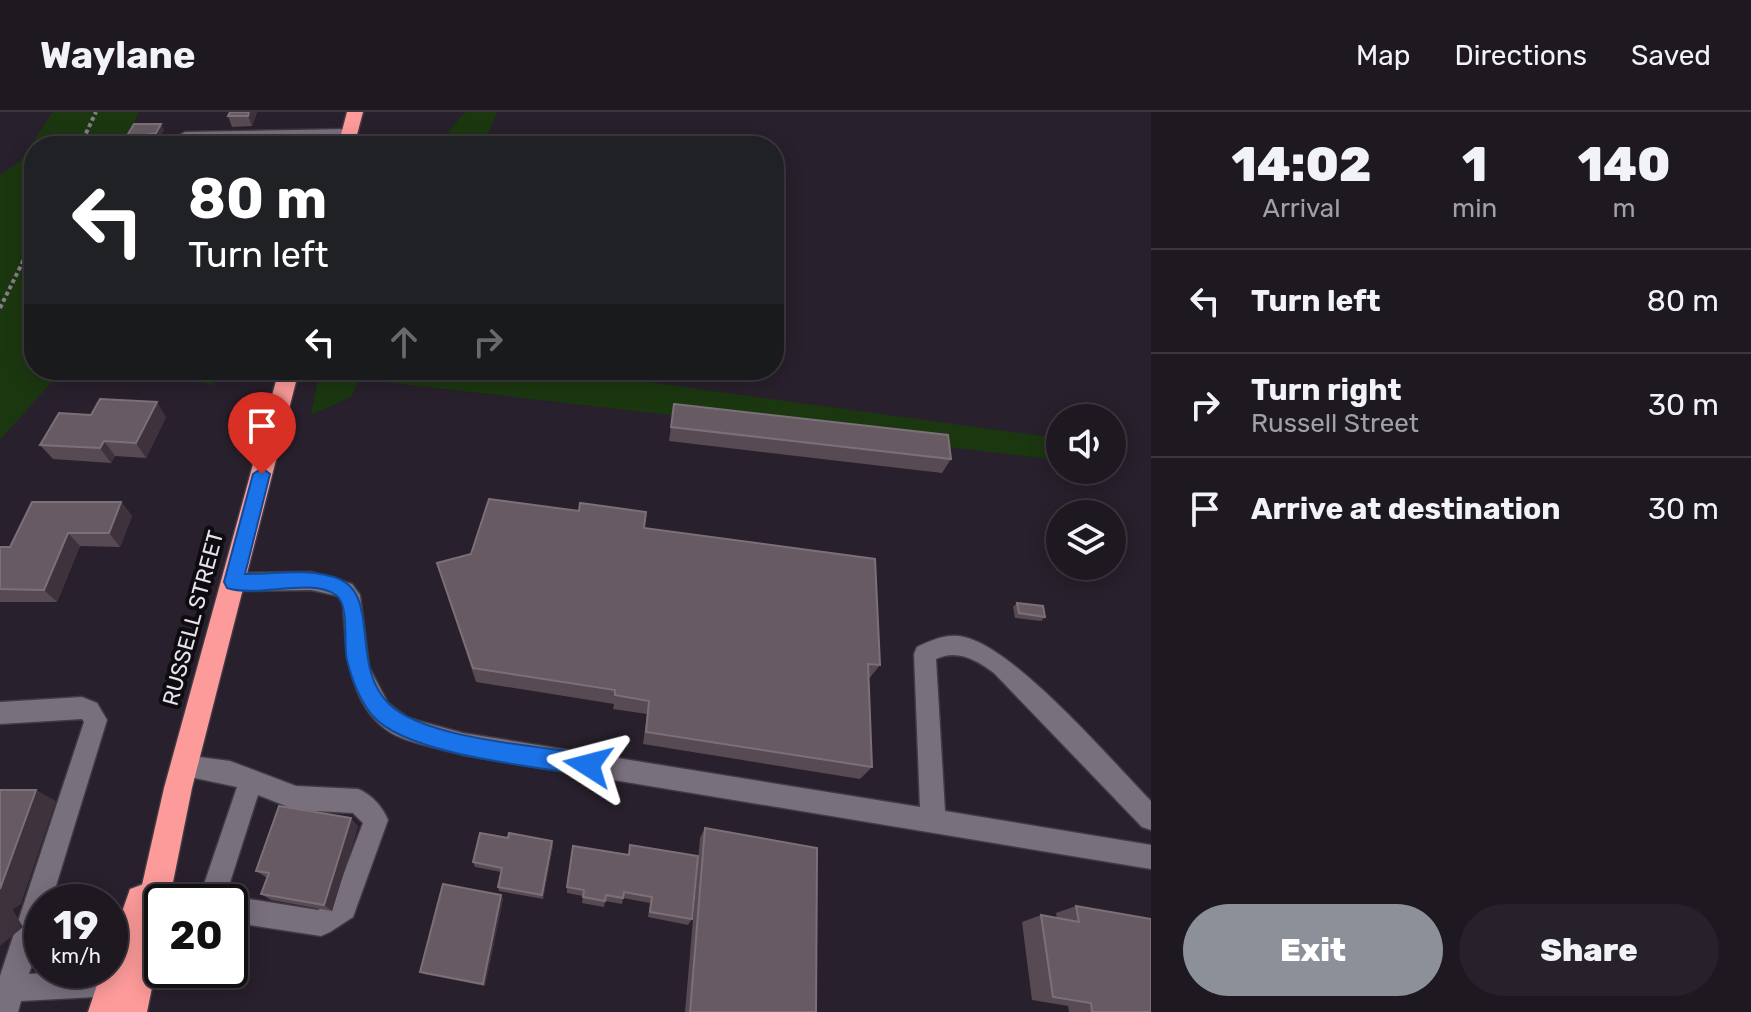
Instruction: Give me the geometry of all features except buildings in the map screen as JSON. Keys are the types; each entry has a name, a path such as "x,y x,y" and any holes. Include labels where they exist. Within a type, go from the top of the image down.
{"highway":[{"path":"349,136 355,112"},
{"name":"RUSSELL STREET","path":"163,884 181,777 286,380"},
{"name":"RUSSELL STREET","path":"109,998 144,930"},
{"name":"RUSSELL STREET","path":"131,1012 144,961"}],"street":[{"path":"234,582 311,581 345,590 353,601 355,657 366,689 389,718 418,733 463,744 1151,857"},
{"path":"933,821 925,654 939,645 960,644 984,653 1002,666 1151,818"},
{"path":"0,713 82,708 89,710 96,720 6,997 109,998"},
{"path":"181,777 230,773 296,798 358,801 376,820 344,908 321,923 248,912"},
{"path":"217,884 251,782"}],"path":[{"path":"85,136 96,112"},
{"path":"0,308 24,259"}],"green space":[{"path":"53,112 139,112 128,136 37,136"},
{"path":"465,112 497,112 487,136 445,136"},
{"path":"24,155 24,380 54,380 0,440 0,175"},
{"path":"188,380 216,380 214,385"},
{"path":"318,380 359,380 351,397 311,415"},
{"path":"368,380 632,380 1046,437 1046,458"}],"route":[{"path":"262,474 234,582 311,581 345,590 353,601 355,657 361,679 380,710 402,727 453,742 588,765"}]}
